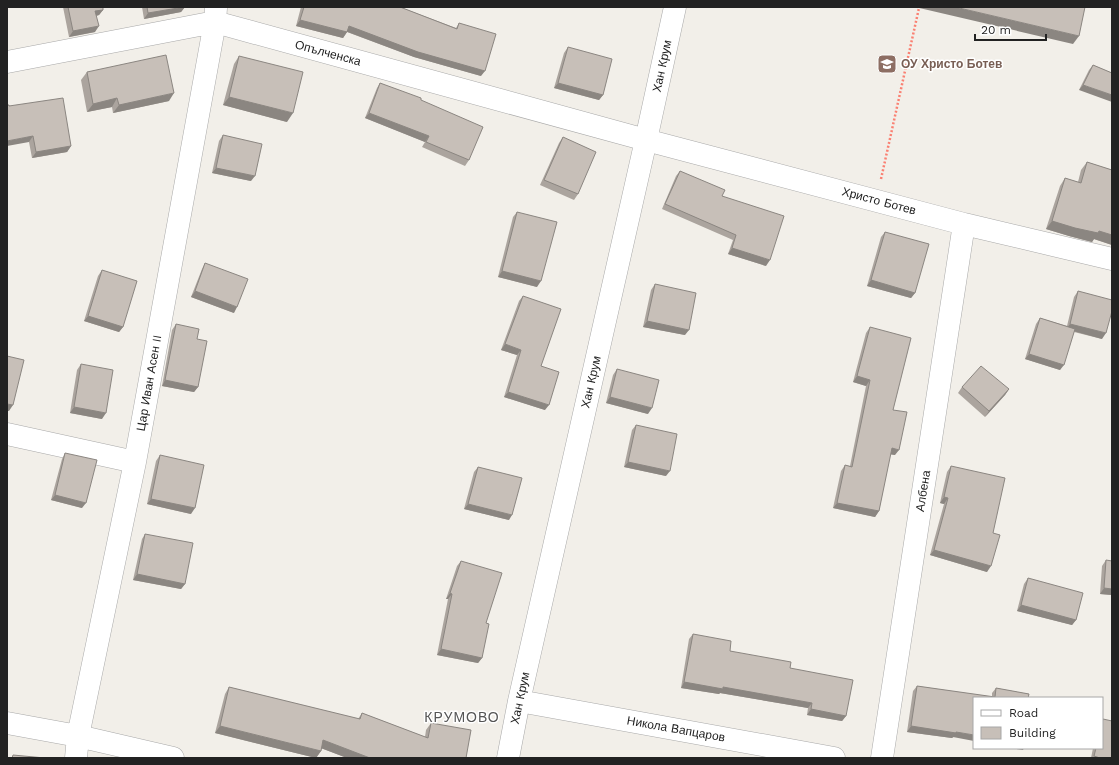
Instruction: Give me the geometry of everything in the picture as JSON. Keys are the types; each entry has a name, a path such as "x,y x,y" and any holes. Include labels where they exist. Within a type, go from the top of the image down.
{"street":[{"name":"Хан Крум","path":"508,758 519,701 675,7"},
{"name":"Опълченска","path":"7,62 216,15 646,140"},
{"name":"Цар Иван Асен II","path":"76,758 78,736 134,462 216,15"},
{"name":"Христо Ботев","path":"646,140 964,224 1112,260"},
{"name":"Албена","path":"882,758 964,224"},
{"path":"7,434 134,462"},
{"name":"Никола Вапцаров","path":"519,701 834,758"},
{"path":"7,723 78,736 173,758"}],"path":[{"path":"877,201 919,8"}],"building":[{"path":"68,7 103,7 103,10 95,11 99,26 73,31"},
{"path":"147,7 184,7 148,13"},
{"path":"304,7 400,7 457,29 459,23 496,34 485,71 418,52 349,26 347,32 300,20"},
{"path":"955,7 1085,7 1079,36"},
{"path":"568,47 612,59 603,95 558,83"},
{"path":"166,55 174,93 119,105 117,98 93,104 87,72"},
{"path":"239,56 303,72 293,113 229,97"},
{"path":"1093,65 1112,73 1112,95 1083,85"},
{"path":"380,83 421,98 421,100 483,127 469,160 426,142 429,136 369,113"},
{"path":"63,98 71,146 36,152 33,136 7,141 7,105 9,106"},
{"path":"223,135 262,144 255,176 216,168"},
{"path":"563,137 596,152 578,194 544,180"},
{"path":"1087,162 1112,170 1112,235 1099,231 1098,233 1075,228 1052,221 1065,178 1081,183"},
{"path":"680,171 725,190 722,196 784,216 770,260 732,248 736,235 665,204"},
{"path":"517,212 557,222 541,281 502,271"},
{"path":"885,232 929,244 915,293 871,280"},
{"path":"205,263 248,279 237,307 195,291"},
{"path":"102,270 137,281 123,327 88,316"},
{"path":"655,284 696,293 689,330 647,321"},
{"path":"1078,291 1112,300 1112,311 1106,333 1070,324"},
{"path":"523,296 561,309 541,366 559,372 549,405 508,392 521,350 505,344"},
{"path":"1040,318 1075,329 1064,365 1029,354"},
{"path":"176,324 199,329 197,339 207,341 198,387 165,380"},
{"path":"870,327 911,338 893,410 907,412 899,450 892,448 879,511 837,503 845,465 852,467 870,380 857,376"},
{"path":"7,356 24,360 13,405 7,404"},
{"path":"81,364 113,370 106,413 74,407"},
{"path":"981,366 1009,389 989,411 962,387"},
{"path":"617,369 659,380 652,408 610,397"},
{"path":"636,425 677,434 670,471 628,462"},
{"path":"65,453 97,460 86,503 55,495"},
{"path":"160,455 204,465 195,508 151,499"},
{"path":"951,466 1005,478 993,533 1000,535 991,566 934,550 948,498 944,497"},
{"path":"478,467 522,478 512,515 468,504"},
{"path":"145,534 193,543 185,584 137,574"},
{"path":"1106,560 1112,561 1112,589 1104,588"},
{"path":"461,561 502,573 486,623 489,624 482,658 441,649 452,594 450,593"},
{"path":"1028,578 1083,593 1076,620 1021,605"},
{"path":"693,634 731,641 730,651 791,662 790,668 853,680 846,716 811,709 812,703 723,687 723,689 684,682"},
{"path":"917,686 995,697 973,697 973,735 911,726"},
{"path":"229,687 360,719 362,713 428,738 431,723 471,730 466,758 370,758 323,740 321,751 220,726"},
{"path":"996,688 1029,694 1028,697 995,697"},
{"path":"1103,719 1112,721 1112,758 1100,758 1094,756 1096,749 1103,749"},
{"path":"13,755 45,758 12,758"}],"place":[{"name":"ОУ Христо Ботев","path":"887,64"}],"district":[{"name":"КРУМОВО","path":"462,717"}]}
